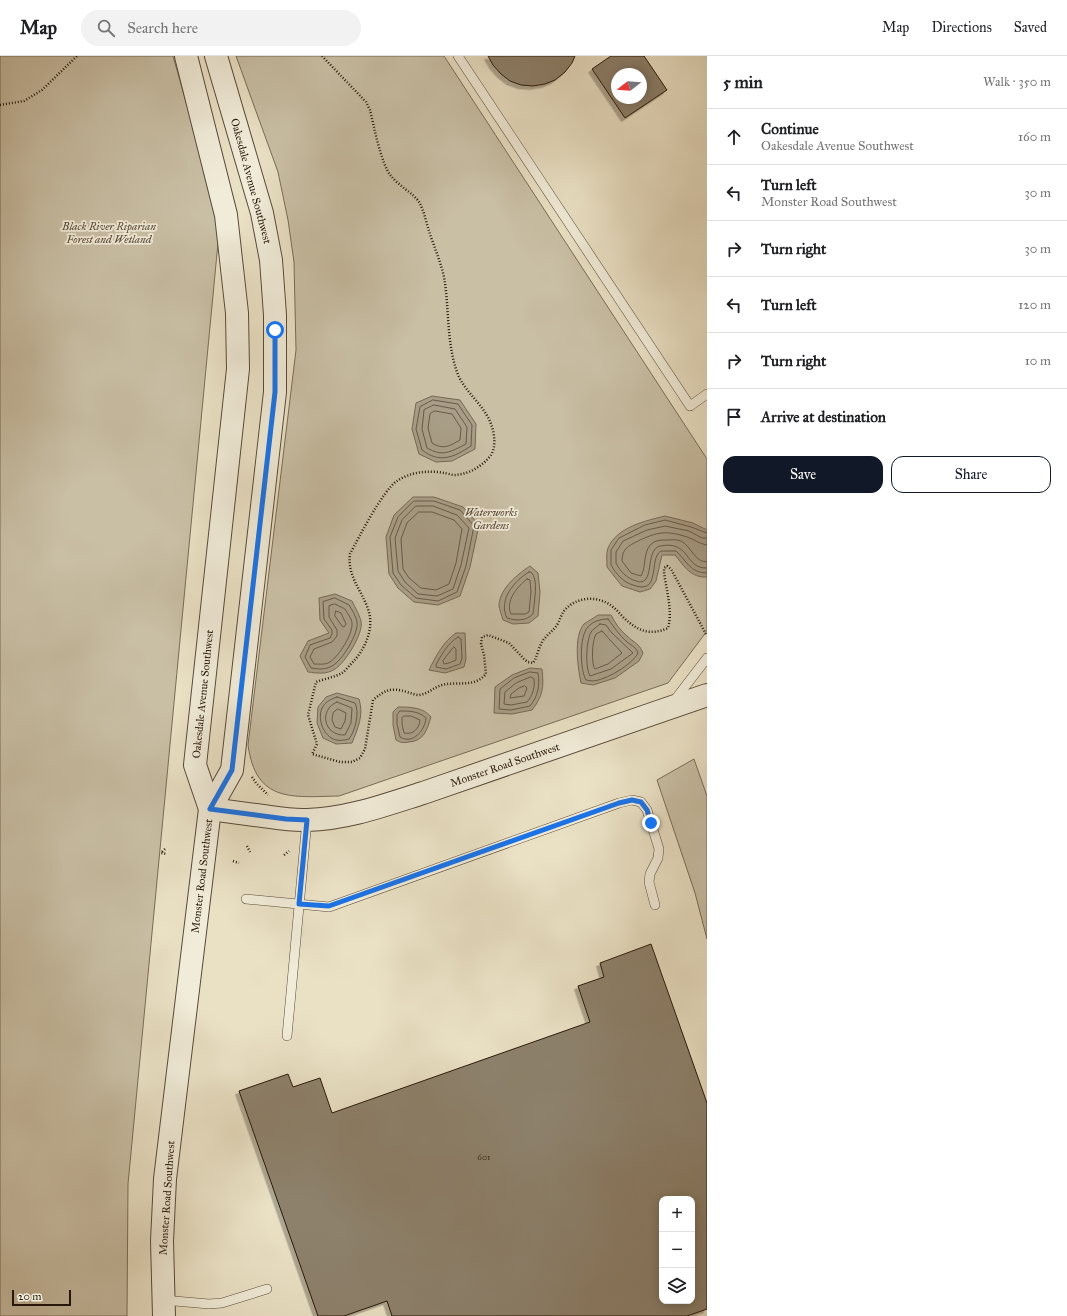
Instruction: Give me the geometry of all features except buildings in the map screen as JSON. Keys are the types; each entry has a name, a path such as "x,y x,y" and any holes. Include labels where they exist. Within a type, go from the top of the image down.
{"street":[{"name":"Oakesdale Avenue Southwest","path":"186,56 226,215 237,313 238,369 195,765 210,809"},
{"name":"Oakesdale Avenue Southwest","path":"210,809 232,770 275,392 275,315 271,260 262,213 216,56"},
{"name":"Monster Road Southwest","path":"163,1308 162,1241 165,1179 210,809 286,819 307,820 352,814 387,805 707,695"}],"lane":[{"path":"458,56 690,406 707,394"},
{"path":"668,709 707,658"},
{"path":"246,899 329,906 619,803 632,800 641,802 647,810 659,849 658,858 650,874 649,882 655,905"},
{"path":"287,1036 307,820"},
{"path":"163,1308 222,1303 267,1289"}],"path":[{"path":"0,105 24,101 42,90 77,56"},
{"path":"322,56 366,102 370,110 385,166 394,180 419,202 445,281 451,343 457,373 465,389 486,414 494,439 492,453 486,461 477,468 454,475 442,472 423,472 397,481 388,489 350,554 349,563 351,573 368,607 371,620 369,634 359,656 343,673 316,682 308,715 317,744 312,754 340,762 352,762 360,758 365,749 373,700 382,693 389,690 398,689 415,695 421,695 442,685 475,682 480,680 486,674 481,644 482,637 488,635 509,643 524,659 532,663 535,660 543,639 557,626 564,611 580,599 602,600 614,607 636,628 649,632 658,632 668,628 670,611 664,572 664,568 667,566 671,569 707,636"},
{"path":"249,772 258,786 270,797"},
{"path":"253,788 258,786"},
{"path":"247,846 250,852"},
{"path":"165,849 161,853 167,854"},
{"path":"284,855 288,851"},
{"path":"233,861 239,863"}],"green space":[{"name":"Black River Riparian Forest and Wetland","path":"0,56 173,56 220,222 128,1184 127,1316 0,1316"},
{"name":"Waterworks Gardens","path":"236,56 444,56 707,459 707,631 668,683 339,796 292,796 279,793 268,787 259,778 252,764 248,745 296,350 294,262 288,220 278,172"},
{"path":"694,759 707,796 707,939 695,893 657,780"}],"water":[{"path":"432,396 460,400 476,424 475,449 452,461 436,462 419,454 412,429 416,403"},
{"path":"413,497 434,497 463,507 479,525 470,567 460,596 438,605 414,602 398,588 389,574 386,537 394,515"},
{"path":"665,516 693,523 707,530 707,577 697,576 692,573 675,555 662,555 656,581 650,589 640,592 622,586 607,567 607,550 612,541 632,526"},
{"path":"530,566 538,573 540,592 538,616 529,623 513,624 503,620 499,607 500,599 510,582"},
{"path":"335,594 352,601 361,621 360,633 344,661 335,669 325,673 308,672 300,656 308,641 329,633 320,620 319,598"},
{"path":"598,615 611,615 620,629 638,645 643,653 639,661 615,678 593,685 581,683 577,644 578,637 584,624"},
{"path":"456,633 465,633 466,659 464,667 445,673 429,670 444,645"},
{"path":"530,668 542,669 543,675 541,696 532,710 512,714 494,713 495,687 512,675"},
{"path":"337,693 359,699 361,716 352,743 336,744 323,738 317,723 318,707 326,697"},
{"path":"398,707 420,709 431,717 424,734 418,740 404,743 396,740 393,725 393,712"}],"route":[{"path":"275,330 275,392 232,770 210,809 286,819 307,820 299,904 329,906 619,803 632,800 641,802 647,810 651,823"}]}
